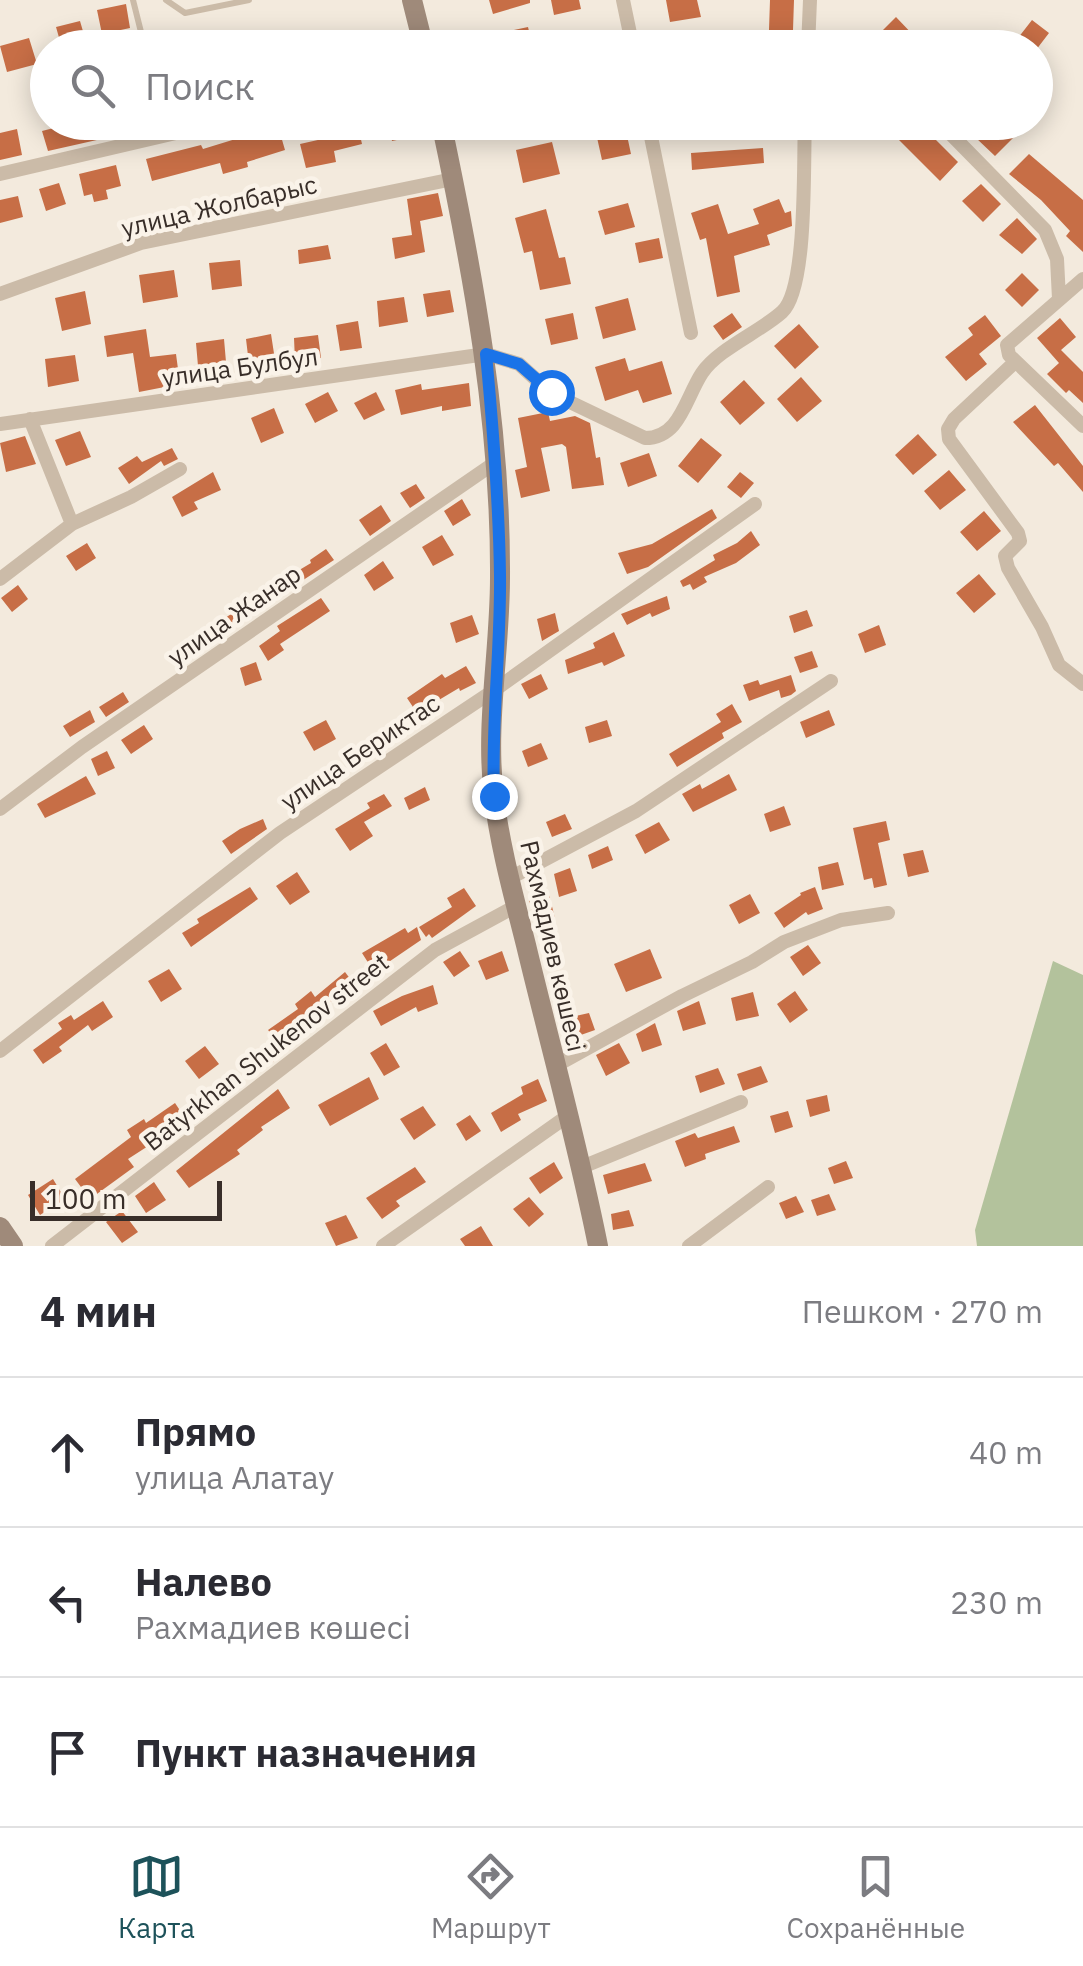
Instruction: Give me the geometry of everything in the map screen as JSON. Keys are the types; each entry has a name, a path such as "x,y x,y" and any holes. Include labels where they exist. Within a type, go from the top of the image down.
{"street":[{"path":"412,0 420,30"},
{"path":"623,0 629,30"},
{"path":"809,30 810,0"},
{"path":"0,174 125,140"},
{"name":"Рахмадиев көшесі","path":"445,140 486,354 496,462 500,578 492,742 494,796 516,906 598,1246"},
{"path":"652,140 691,333"},
{"path":"486,354 519,364 551,392 644,438 658,438 670,431 704,369 791,304 800,267 804,140"},
{"path":"957,140 1045,230 1057,259 1060,299"},
{"name":"улица Жолбарыс","path":"0,294 141,242 453,179"},
{"path":"1083,279 1007,345 1015,362 1083,426"},
{"name":"улица Булбул","path":"0,424 486,354"},
{"path":"1015,362 954,419 948,439 1018,533 1020,542 1005,556 1008,568 1059,665 1083,684"},
{"path":"30,420 72,524"},
{"name":"улица Жанар","path":"0,809 82,747 496,462"},
{"path":"0,579 72,524 130,498 180,469"},
{"name":"улица Бериктас","path":"0,1051 280,833 496,688 755,504"},
{"path":"510,878 636,810 831,681"},
{"name":"Batyrkhan Shukenov street","path":"52,1246 435,950 516,906"},
{"path":"555,1066 784,942 840,920 888,913"},
{"path":"582,1167 741,1102"},
{"path":"383,1246 568,1115"},
{"path":"689,1246 768,1187"},
{"path":"0,1228 13,1246"}],"lane":[{"path":"133,0 140,30"},
{"path":"166,0 185,13 249,0"}],"green space":[{"path":"1053,961 1083,975 1083,1246 977,1246 975,1230"}],"building":[{"path":"489,0 530,0 530,3 493,14"},
{"path":"551,0 579,0 581,9 554,15"},
{"path":"666,0 697,0 701,17 670,22"},
{"path":"770,0 794,0 793,30 769,30"},
{"path":"126,4 130,28 101,30 97,10"},
{"path":"896,17 908,30 883,30"},
{"path":"1032,20 1045,30 1024,30"},
{"path":"80,21 83,30 57,30 56,27"},
{"path":"29,38 30,66 7,72 0,46"},
{"path":"17,129 22,155 0,160 0,133"},
{"path":"45,140 97,140 48,151"},
{"path":"232,140 282,140 285,150 223,174 220,163 152,181 146,159 201,145 203,149"},
{"path":"361,140 362,144 334,151 336,162 306,168 300,144"},
{"path":"598,140 628,140 631,154 602,160"},
{"path":"899,140 936,140 958,162 940,181"},
{"path":"978,140 1011,140 995,156"},
{"path":"552,142 560,174 523,183 516,150"},
{"path":"763,148 764,163 692,170 691,153"},
{"path":"1029,154 1083,200 1083,252 1066,236 1070,231 1041,200 1009,174"},
{"path":"116,165 121,186 106,190 108,199 94,202 92,194 84,196 79,174"},
{"path":"59,183 66,204 46,211 39,189"},
{"path":"981,184 1001,204 983,222 962,201"},
{"path":"438,193 443,216 420,221 425,252 395,259 392,238 412,235 407,199"},
{"path":"18,196 23,217 0,223 0,200"},
{"path":"779,199 785,213 791,211 792,226 767,235 770,245 734,256 740,292 717,297 706,238 700,240 691,213 718,204 728,234 759,224 753,209"},
{"path":"628,203 635,227 605,235 598,211"},
{"path":"546,209 559,258 565,257 571,284 540,290 532,251 524,253 515,218"},
{"path":"1017,218 1037,239 1022,254 999,235"},
{"path":"659,238 663,258 639,263 635,243"},
{"path":"328,245 331,259 299,264 298,250"},
{"path":"240,260 242,286 212,290 209,263"},
{"path":"174,270 178,297 143,303 139,275"},
{"path":"1022,273 1039,290 1022,307 1005,290"},
{"path":"450,290 454,312 427,317 423,294"},
{"path":"85,291 91,324 62,331 55,298"},
{"path":"404,297 408,322 379,327 377,301"},
{"path":"628,298 636,330 603,339 595,307"},
{"path":"573,313 578,339 551,345 545,319"},
{"path":"732,313 742,327 723,340 713,326"},
{"path":"985,315 1001,336 979,354 987,364 966,381 945,357 973,335 968,328"},
{"path":"1060,318 1076,337 1061,350 1083,372 1083,403 1047,374 1059,363 1037,338"},
{"path":"358,321 362,348 340,351 336,325"},
{"path":"799,324 819,347 795,369 774,346"},
{"path":"146,329 150,357 176,354 180,384 139,392 133,353 107,357 104,336"},
{"path":"271,334 275,360 249,364 246,339"},
{"path":"318,335 321,358 295,361 294,338"},
{"path":"224,339 226,362 198,366 196,343"},
{"path":"75,355 79,381 48,387 45,359"},
{"path":"625,358 629,371 662,361 672,394 643,403 638,390 605,401 595,367"},
{"path":"801,377 822,401 797,422 777,399"},
{"path":"744,380 765,403 740,425 720,402"},
{"path":"469,383 471,406 442,411 442,406 401,415 395,390 421,384 422,390"},
{"path":"328,392 338,411 315,423 305,404"},
{"path":"376,392 385,410 364,420 354,403"},
{"path":"1035,405 1083,466 1083,492 1013,422"},
{"path":"274,408 284,433 261,443 251,418"},
{"path":"548,412 550,421 575,416 590,423 604,485 572,489 566,447 562,444 541,448 550,491 521,498 515,470 527,467 518,418"},
{"path":"80,431 91,457 66,466 55,440"},
{"path":"918,434 937,455 913,475 895,455"},
{"path":"25,436 36,464 6,472 0,443"},
{"path":"701,438 722,455 698,483 678,466"},
{"path":"172,448 178,459 164,466 161,461 129,484 118,468 137,456 142,462"},
{"path":"649,453 657,476 628,487 620,463"},
{"path":"949,470 966,490 940,510 924,491"},
{"path":"213,472 221,490 194,502 198,509 182,517 172,497"},
{"path":"740,472 754,483 741,498 727,487"},
{"path":"416,484 425,498 410,508 400,493"},
{"path":"462,499 471,515 453,526 444,511"},
{"path":"381,505 391,521 370,536 359,520"},
{"path":"712,509 717,518 648,567 627,574 618,553 652,544"},
{"path":"984,511 1001,531 977,551 960,532"},
{"path":"751,531 760,545 736,563 704,577 707,582 693,590 690,584 683,587 680,581"},
{"path":"442,535 454,555 433,566 422,547"},
{"path":"87,543 96,558 76,571 66,556"},
{"path":"326,549 334,560 234,625 236,628 198,654 189,641 239,609 234,602 247,594 251,599 311,563"},
{"path":"383,561 394,578 374,591 364,575"},
{"path":"979,574 996,594 974,613 956,593"},
{"path":"18,585 28,599 12,612 1,598"},
{"path":"667,596 670,609 652,617 650,613 627,625 621,614"},
{"path":"321,598 330,611 280,644 284,650 268,661 259,646 280,631 277,626"},
{"path":"807,610 813,626 794,633 789,616"},
{"path":"555,613 559,631 542,641 537,619"},
{"path":"472,615 479,634 456,643 450,623"},
{"path":"879,625 886,645 865,653 858,634"},
{"path":"614,632 625,656 604,666 602,662 568,674 565,660 595,648 593,643"},
{"path":"812,651 818,667 800,673 794,657"},
{"path":"256,662 262,680 245,686 240,668"},
{"path":"466,666 476,683 460,691 459,688 417,713 407,698 442,674 445,678"},
{"path":"541,674 548,689 529,699 521,684"},
{"path":"791,675 796,691 791,695 781,698 779,690 749,701 743,685 758,680 760,685"},
{"path":"123,692 129,702 106,717 99,707"},
{"path":"732,704 742,722 677,767 669,754 721,722 716,714"},
{"path":"90,710 95,722 70,737 63,726"},
{"path":"829,710 835,725 806,738 800,722"},
{"path":"326,720 336,739 314,751 303,732"},
{"path":"607,720 612,736 589,743 585,727"},
{"path":"144,725 153,739 131,754 121,740"},
{"path":"541,743 548,759 528,767 522,751"},
{"path":"107,751 115,768 98,776 91,759"},
{"path":"729,774 737,790 693,812 682,794 700,784 702,789"},
{"path":"86,776 96,794 45,818 37,804"},
{"path":"425,787 430,800 409,810 404,798"},
{"path":"384,794 392,806 364,822 373,836 350,851 335,829 370,808 367,803"},
{"path":"784,806 791,825 770,832 764,814"},
{"path":"565,814 572,829 552,837 546,822"},
{"path":"263,819 267,829 231,854 222,841"},
{"path":"886,821 890,840 878,843 887,885 874,888 872,878 864,880 853,828"},
{"path":"659,822 670,840 645,854 635,835"},
{"path":"608,846 613,860 592,869 588,855"},
{"path":"923,850 929,872 908,877 903,854"},
{"path":"838,862 844,885 822,890 818,867"},
{"path":"570,868 577,891 559,897 554,874"},
{"path":"297,872 310,892 290,905 276,886"},
{"path":"250,887 258,899 191,947 182,933 199,923 197,919"},
{"path":"815,887 823,909 808,915 806,912 784,928 774,913"},
{"path":"464,888 476,906 432,938 429,934 426,937 419,927 452,907 447,898"},
{"path":"750,894 760,913 739,924 729,905"},
{"path":"549,895 555,918 535,923 529,900"},
{"path":"417,927 421,940 374,972 362,953 405,928 408,933"},
{"path":"808,945 821,963 803,976 790,957"},
{"path":"650,949 662,978 626,992 614,964"},
{"path":"460,951 470,966 454,977 443,962"},
{"path":"502,951 509,971 486,980 478,961"},
{"path":"169,969 182,989 161,1002 148,981"},
{"path":"345,972 357,988 340,1002 336,998 299,1028 303,1034 275,1054 278,1058 261,1071 250,1056 275,1038 268,1030 298,1009 295,1004 311,991 315,997"},
{"path":"433,985 438,1004 418,1012 416,1007 381,1026 373,1011"},
{"path":"795,991 808,1010 790,1023 777,1004"},
{"path":"753,992 759,1016 736,1021 731,998"},
{"path":"103,1001 113,1017 92,1031 88,1025 43,1064 33,1050 62,1029 58,1023 71,1015 74,1020"},
{"path":"699,1001 706,1024 683,1031 677,1011"},
{"path":"589,1013 595,1030 578,1036 571,1017"},
{"path":"655,1023 662,1045 642,1052 636,1034"},
{"path":"386,1043 400,1067 384,1076 370,1053"},
{"path":"619,1043 630,1063 606,1076 596,1055"},
{"path":"205,1046 219,1064 199,1079 185,1061"},
{"path":"761,1066 768,1082 743,1091 737,1074"},
{"path":"718,1068 725,1084 700,1093 695,1076"},
{"path":"369,1077 379,1099 330,1126 318,1105"},
{"path":"538,1079 547,1101 518,1114 521,1120 501,1132 491,1113 523,1094 521,1087"},
{"path":"278,1089 290,1108 261,1127 263,1130 237,1150 240,1154 189,1188 176,1171"},
{"path":"827,1095 830,1111 810,1117 806,1100"},
{"path":"175,1103 187,1121 128,1159 134,1167 90,1199 75,1179 131,1137 127,1130 144,1119 146,1123"},
{"path":"423,1106 436,1125 414,1140 400,1119"},
{"path":"788,1111 793,1127 775,1133 770,1116"},
{"path":"470,1115 481,1131 466,1141 456,1124"},
{"path":"734,1126 740,1142 705,1154 706,1159 685,1167 675,1141"},
{"path":"846,1161 853,1178 834,1184 828,1168"},
{"path":"554,1162 563,1178 540,1194 529,1178"},
{"path":"645,1163 652,1181 608,1194 603,1175"},
{"path":"415,1167 426,1182 396,1201 400,1206 382,1219 366,1198"},
{"path":"53,1179 65,1199 40,1215 28,1195"},
{"path":"154,1182 166,1200 146,1213 135,1196"},
{"path":"829,1194 836,1210 817,1216 811,1200"},
{"path":"796,1196 804,1212 786,1219 779,1203"},
{"path":"529,1197 544,1214 529,1227 513,1209"},
{"path":"629,1210 634,1226 613,1230 611,1214"},
{"path":"122,1211 138,1232 122,1243 106,1222"},
{"path":"346,1215 358,1238 336,1246 325,1223"},
{"path":"481,1226 493,1246 465,1246 460,1239"}],"route":[{"path":"494,796 492,742 500,578 496,462 486,354 519,364 551,392"}]}
